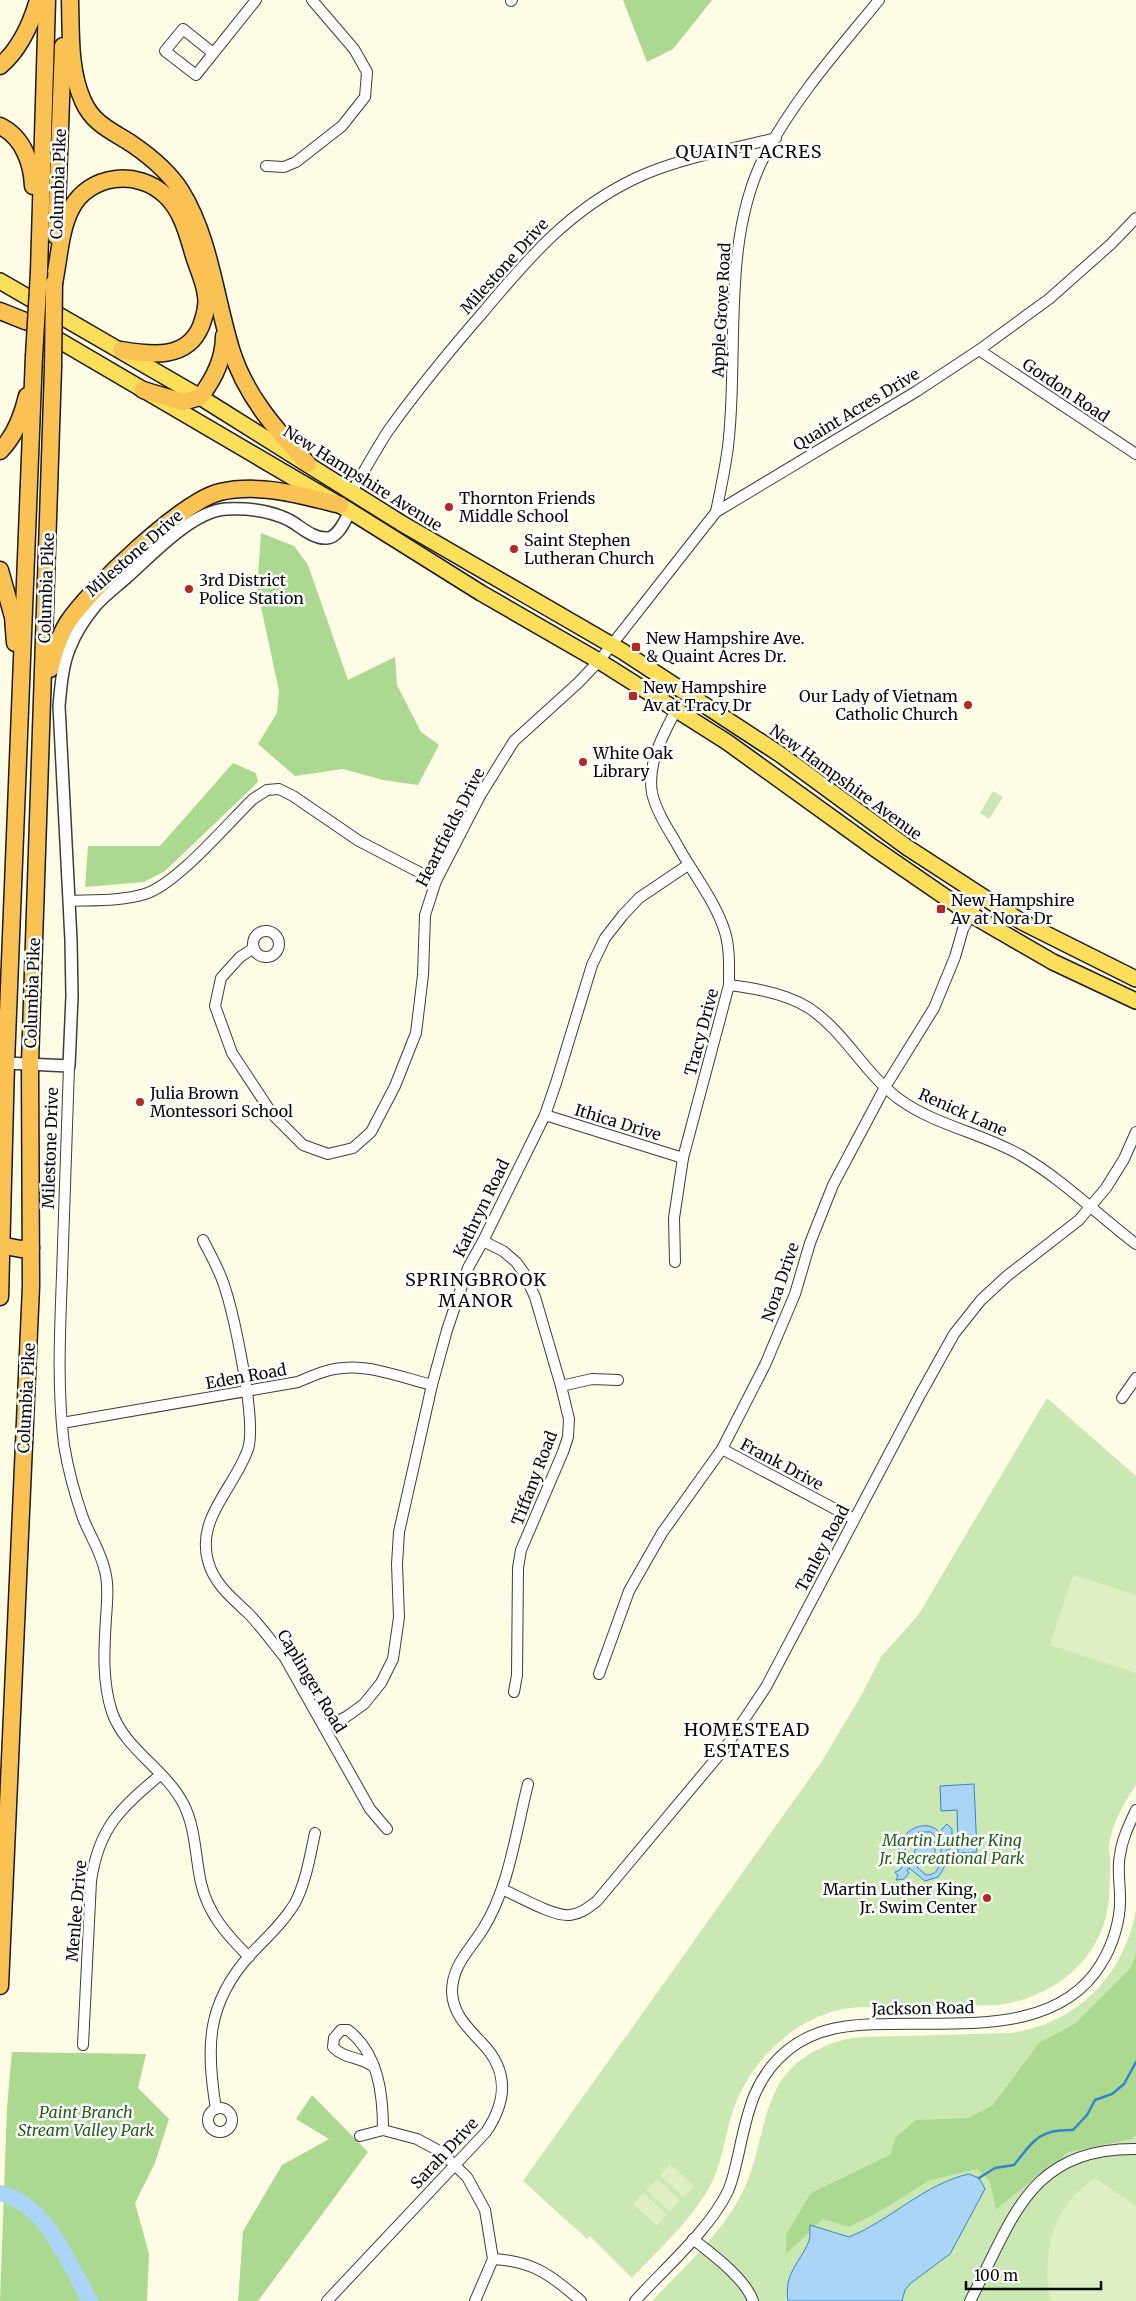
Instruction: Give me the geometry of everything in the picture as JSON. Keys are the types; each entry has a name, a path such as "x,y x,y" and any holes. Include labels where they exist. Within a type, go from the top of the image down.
{"highway":[{"path":"0,66 20,42 30,24 38,0"},
{"name":"Columbia Pike","path":"0,1296 2,1063 21,704 39,272 47,0"},
{"name":"Columbia Pike","path":"0,1986 31,1286 30,1063 53,368 54,283 65,0"},
{"path":"70,0 74,68 77,88 84,103 102,126 147,155 166,170 181,191 194,215 203,242 231,350 255,402 275,429 308,464"},
{"path":"0,126 11,133 24,148 32,172 39,272"},
{"path":"54,283 70,210 79,196 106,181 132,178 147,182 167,196 176,207 192,250 206,296 205,314 198,332 180,349 172,352 144,354 121,350"},
{"path":"0,311 25,321"},
{"path":"143,390 183,402 200,397 216,372 224,349 225,324"},
{"path":"0,451 13,435 23,414 34,364"},
{"path":"43,690 57,644 67,623 87,598 172,518 202,499 218,492 253,488 292,494 345,508"},
{"path":"0,570 13,617 21,704"},
{"path":"0,1245 21,1249 31,1248"}],"main road":[{"name":"New Hampshire Avenue","path":"0,281 200,397 351,493 612,645 687,692 791,762 908,848 981,896 1053,939 1136,979"},
{"path":"0,306 345,508 481,593 599,661 780,778 874,848 970,914 1053,962 1136,1001"},
{"path":"259,459 275,456 344,498 349,497 351,493"},
{"path":"345,508 364,510 393,525 401,523"},
{"path":"780,778 791,762"}],"street":[{"path":"213,53 183,29 165,51 196,75 256,0"},
{"path":"266,166 284,167 296,162 342,126 365,97 367,72 354,50 312,0"},
{"name":"Apple Grove Road","path":"716,512 730,436 736,278 740,238 751,192 765,155 776,138 812,85 879,0"},
{"name":"Milestone Drive","path":"351,493 388,432 461,338 527,260 569,220 597,200 635,179 679,163 776,138"},
{"name":"Quaint Acres Drive","path":"612,645 716,512 917,391 980,350 1049,299 1111,244 1136,218"},
{"name":"Gordon Road","path":"980,350 1136,454"},
{"name":"Milestone Drive","path":"249,1956 227,1935 214,1918 206,1900 201,1882 194,1832 184,1805 174,1788 160,1775 122,1731 113,1714 107,1694 104,1666 107,1595 105,1572 83,1518 69,1467 62,1423 60,1344 72,996 59,706 62,669 70,646 81,625 97,604 184,528 204,516 224,509 263,511 288,519 314,535 327,538 337,534 345,508"},
{"name":"Heartfields Drive","path":"254,948 240,957 221,978 215,1006 232,1053 273,1115 303,1145 328,1154 353,1148 371,1132 395,1086 416,1033 423,975 425,915 436,882 481,794 514,741 578,683 612,645"},
{"name":"Tracy Drive","path":"675,1262 674,1218 683,1158 729,985 729,956 725,932 715,909 662,818 652,792 653,766 658,745 676,710"},
{"path":"69,901 143,895 158,889 174,877 252,799 267,790 279,789 358,842 436,882"},
{"name":"Kathryn Road","path":"325,1727 346,1717 364,1704 381,1683 393,1659 399,1617 397,1564 399,1532 432,1385 457,1295 468,1268 544,1115 556,1083 592,965 605,938 639,898 688,865"},
{"name":"Nora Drive","path":"599,1674 629,1591 662,1533 722,1449 765,1365 795,1294 810,1243 833,1185 885,1087 934,1008 955,957 963,929 981,896"},
{"name":"Renick Lane","path":"729,985 749,988 789,999 808,1008 836,1033 871,1074 899,1099 937,1120 1022,1156 1136,1244"},
{"path":"2,1063 69,1066"},
{"name":"Ithica Drive","path":"544,1115 683,1158"},
{"name":"Tanley Road","path":"502,1889 555,1913 569,1916 584,1911 597,1901 725,1748 766,1687 954,1334 981,1300 1007,1276 1079,1220 1090,1208 1106,1188 1124,1159 1136,1132"},
{"name":"Caplinger Road","path":"203,1240 223,1282 232,1311 250,1427 248,1448 210,1519 206,1539 207,1559 213,1576 224,1590 268,1636 285,1658 325,1727 345,1768 370,1809 387,1830"},
{"name":"Tiffany Road","path":"483,1241 502,1251 524,1273 535,1297 561,1386 568,1419 568,1437 521,1550 518,1568 517,1675 514,1692"},
{"name":"Eden Road","path":"62,1423 298,1382 326,1371 343,1368 364,1368 432,1385"},
{"path":"561,1386 592,1379 618,1380"},
{"path":"1122,1398 1135,1384"},
{"name":"Frank Drive","path":"722,1449 854,1519"},
{"name":"Menlee Drive","path":"83,2045 91,1881 94,1859 101,1839 113,1818 131,1799 160,1775"},
{"name":"Sarah Drive","path":"327,2301 486,2132 500,2106 503,2092 499,2067 484,2044 460,2018 454,2007 453,1979 458,1964 483,1930 494,1910 502,1889 528,1784"},
{"name":"Jackson Road","path":"635,2301 693,2239 727,2192 733,2178 749,2104 762,2079 788,2050 808,2038 829,2029 856,2024 992,2021 1018,2018 1038,2013 1071,1998 1100,1967 1108,1952 1116,1928 1120,1898 1119,1857 1126,1832 1136,1810"},
{"path":"216,2109 210,2072 210,2052 215,2012 226,1988 249,1956 283,1920 296,1901 316,1833"},
{"path":"373,2066 379,2081 382,2099 383,2130"},
{"path":"360,2136 383,2130 417,2139 441,2152 468,2177 484,2210 493,2259 475,2301"},
{"path":"970,2301 1023,2202 1036,2184 1053,2170 1088,2153 1105,2150 1136,2149"},
{"path":"693,2239 749,2290 753,2301"},
{"path":"493,2259 511,2260 535,2266 553,2277 581,2301"}],"green space":[{"path":"623,0 712,0 673,49 647,62"},
{"path":"261,533 294,546 308,565 348,680 395,657 397,685 421,732 439,745 418,785 383,780 343,769 295,776 258,744 277,713 279,691 257,588"},
{"path":"233,763 256,773 258,782 165,871 144,882 85,887 88,846 160,846"},
{"path":"993,791 1003,797 989,819 980,813"},
{"name":"Martin Luther King Jr. Recreational Park","path":"1047,1398 1136,1476 1136,1785 1120,1813 1111,1836 1109,1846 1109,1897 1105,1919 1098,1938 1074,1970 1058,1983 1020,2001 999,2005 850,2008 824,2014 788,2034 759,2063 747,2080 731,2117 714,2178 702,2199 674,2234 632,2278 590,2236 587,2239 523,2181 822,1761 862,1694 881,1657 919,1614"},
{"path":"1073,1575 1136,1595 1136,1673 1050,1645"},
{"path":"1136,1910 1136,2301 652,2301 698,2253 738,2201 749,2178 768,2109 777,2088 790,2070 809,2054 836,2042 852,2038 1009,2033 1033,2028 1055,2020 1075,2008 1093,1993 1108,1976 1121,1956 1130,1934"},
{"path":"1136,1954 1136,2135 1132,2139 1069,2152 996,2209 990,2181 977,2169 930,2180 875,2214 849,2227 823,2219 786,2254 786,2235 811,2193 890,2155 896,2137 916,2120 969,2118 993,2105 1039,2043 1076,2023 1131,1968"},
{"name":"Paint Branch Stream Valley Park","path":"12,2052 146,2054 138,2088 169,2119 155,2163 135,2203 149,2254 147,2301 0,2301 7,2107"},
{"path":"312,2095 368,2152 258,2301 238,2301 243,2231 282,2165 329,2139 296,2119"},
{"path":"670,2164 694,2186 683,2197 660,2175"},
{"path":"1095,2178 1136,2206 1136,2301 1051,2301 1047,2265 1053,2232 1069,2202"},
{"path":"657,2179 680,2200 670,2212 646,2190"},
{"path":"643,2193 667,2214 657,2226 633,2204"}],"water":[{"path":"974,1784 977,1852 958,1853 957,1810 941,1811 940,1786"},
{"path":"947,1824 952,1829 952,1835 947,1842 951,1848 946,1851 945,1865 938,1877 925,1881 909,1868 907,1870 909,1873 904,1879 896,1880 898,1876 895,1872 900,1870 903,1864 899,1853 902,1838 917,1827 928,1826 936,1829 943,1836 944,1833 941,1830","holes":["919,1832 931,1832 941,1841 941,1857 936,1872 926,1875 917,1867 921,1861 930,1865 935,1861 935,1842 917,1844 914,1853 919,1859 914,1864 905,1855 905,1846"]},
{"path":"969,2174 979,2178 985,2189 950,2254 911,2283 905,2290 902,2301 788,2301 787,2291 790,2276 809,2241 810,2225 849,2237 937,2186"}],"waterway":[{"path":"979,2178 995,2168 1014,2165 1032,2143 1045,2134 1062,2130 1073,2130 1087,2115 1095,2100 1112,2094 1124,2084 1136,2062"},
{"path":"0,2193 17,2200 32,2210 44,2223 55,2237 90,2301"}],"place":[{"name":"Thornton Friends Middle School","path":"449,507"},
{"name":"Saint Stephen Lutheran Church","path":"514,549"},
{"name":"3rd District Police Station","path":"189,589"},
{"name":"New Hampshire Ave. & Quaint Acres Dr.","path":"636,647"},
{"name":"New Hampshire Av at Tracy Dr","path":"633,696"},
{"name":"Our Lady of Vietnam Catholic Church","path":"968,705"},
{"name":"White Oak Library","path":"583,762"},
{"name":"New Hampshire Av at Nora Dr","path":"941,909"},
{"name":"Julia Brown Montessori School","path":"140,1102"},
{"name":"Martin Luther King, Jr. Swim Center","path":"987,1898"}],"district":[{"name":"QUAINT ACRES","path":"749,152"},
{"name":"SPRINGBROOK MANOR","path":"476,1290"},
{"name":"HOMESTEAD ESTATES","path":"747,1740"}]}
